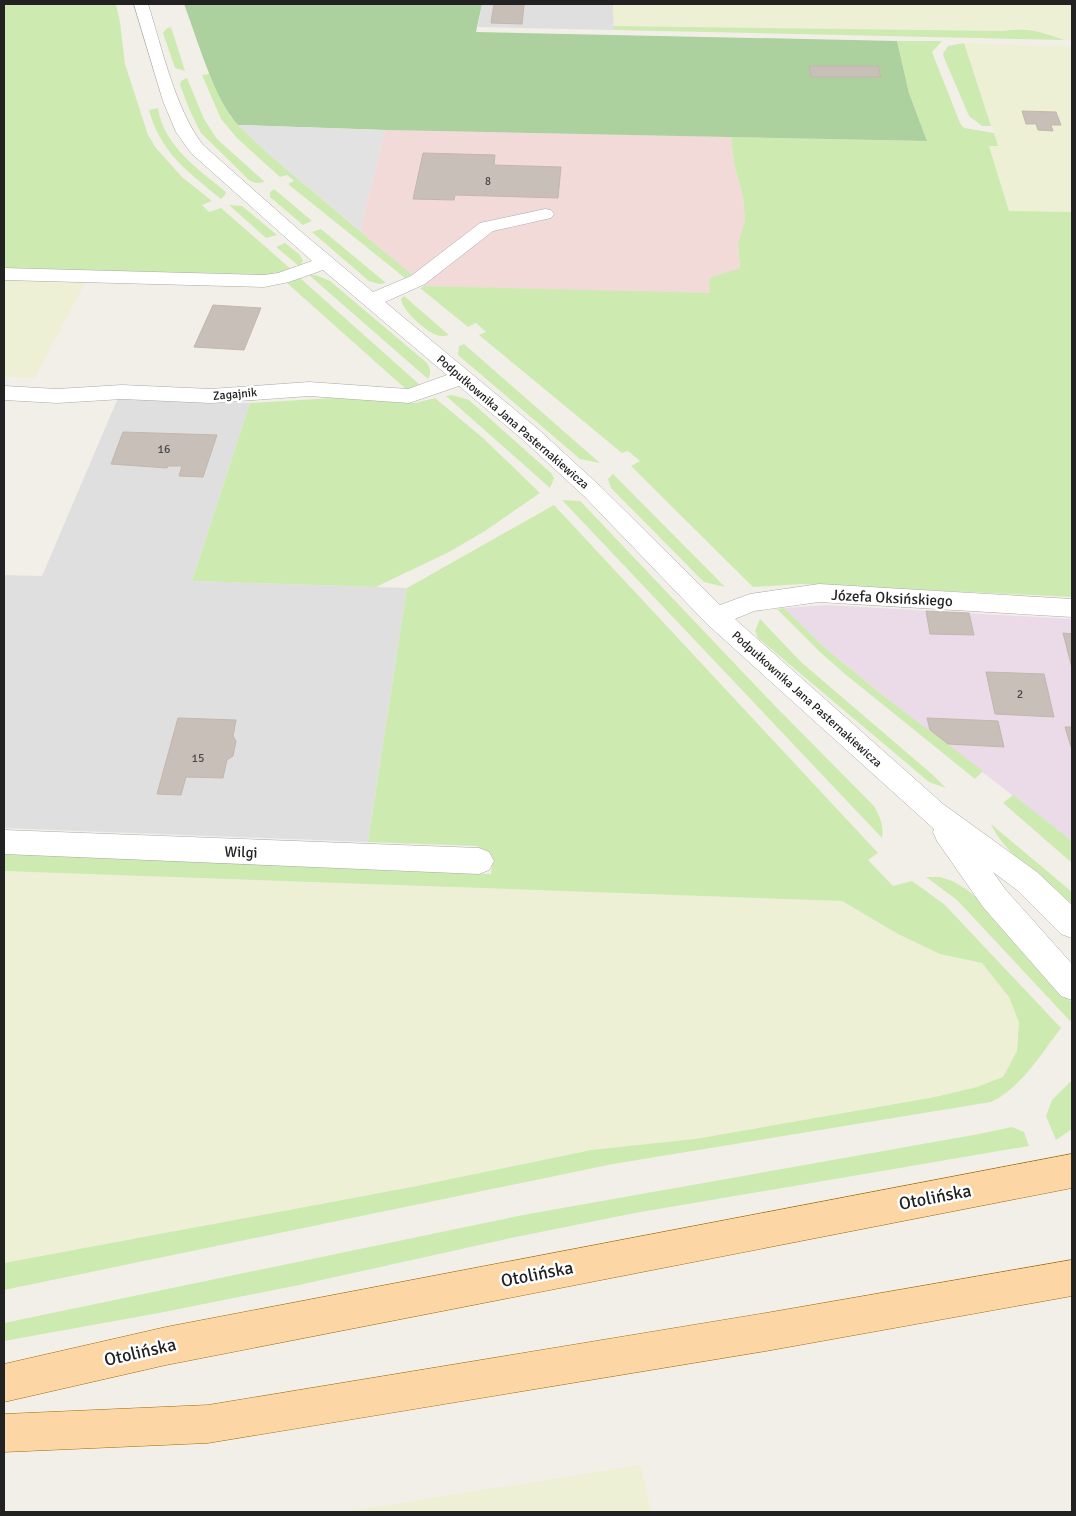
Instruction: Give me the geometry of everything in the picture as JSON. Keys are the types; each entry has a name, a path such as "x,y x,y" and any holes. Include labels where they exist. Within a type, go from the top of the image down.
{"main road":[{"name":"Otolińska","path":"4,1383 166,1346 1072,1171"},
{"path":"4,1433 208,1424 766,1332 1072,1278"}],"street":[{"name":"Podpułkownika Jana Pasternakiewicza","path":"141,4 171,101 184,132 197,149 530,434 593,492 716,617 933,812 1028,881 1072,924"},
{"path":"372,300 418,280 486,227 545,214"},
{"path":"4,274 264,281 282,278 327,262"},
{"name":"Zagajnik","path":"4,393 57,396 122,392 211,396 309,389 409,396 433,389 462,377"},
{"name":"Józefa Oksińskiego","path":"716,617 750,603 784,596 819,593 1072,608"},
{"name":"Podpułkownika Jana Pasternakiewicza","path":"933,812 994,898 1072,986"},
{"name":"Wilgi","path":"4,842 478,862"}],"shaded area":[{"path":"482,4 613,4 614,30 478,27"},
{"path":"238,125 385,130 360,231 272,157"},
{"path":"385,130 731,137 734,163 743,197 745,220 738,244 740,269 709,278 711,294 424,286 360,231"},
{"path":"118,398 250,403 192,581 407,588 368,842 4,828 4,575 42,576"},
{"path":"827,605 1072,619 1072,841 886,698 825,648 784,608"}],"green space":[{"path":"4,4 116,4 125,64 148,135 156,148 182,177 212,201 202,205 209,212 221,208 292,270 265,277 207,278 4,271"},
{"path":"184,4 482,4 476,32 897,41 909,93 927,141 385,130 238,125 221,100 200,50"},
{"path":"613,4 1072,4 1072,40 1064,40 1045,32 1022,28 1004,31 614,26"},
{"path":"614,26 1028,30 1064,40 614,30"},
{"path":"171,27 185,71 175,68 163,33"},
{"path":"897,41 942,41 932,52 960,123 964,128 994,133 998,146 989,146 1009,211 1072,212 1072,597 803,584 753,587 631,466 640,461 628,451 622,453 479,335 486,332 476,323 468,327 420,288 424,286 710,293 709,278 740,268 738,244 745,220 743,197 734,163 731,137 927,141 909,93"},
{"path":"964,43 1072,46 1072,212 1009,211 989,146 998,146"},
{"path":"964,43 991,126 982,126 969,116 943,54 948,46"},
{"path":"210,74 230,116 238,125 272,157 412,275 405,278 288,184 294,181 287,175 280,177 237,138 221,119 202,75"},
{"path":"187,78 204,119 217,139 265,182 256,183 250,181 201,133 180,85 181,81"},
{"path":"158,108 161,121 175,145 194,166 226,192 221,199 197,180 177,160 160,138 149,110"},
{"path":"274,189 312,221 303,225 270,197 270,192"},
{"path":"229,205 242,206 277,235 266,238"},
{"path":"321,229 386,283 379,284 369,281 312,232"},
{"path":"285,243 299,254 303,260 300,267 276,247"},
{"path":"309,275 316,275 330,281 427,363 430,371 428,379"},
{"path":"4,278 87,279 35,378 4,377"},
{"path":"300,278 420,385 407,390 287,283"},
{"path":"404,296 449,335 438,336 421,325 402,304 401,299"},
{"path":"464,344 600,463 580,459 458,355 459,346"},
{"path":"452,395 469,400 551,473 554,478 550,488 446,396"},
{"path":"334,398 415,403 435,398 483,438 540,493 485,531 449,552 376,587 192,581 250,403"},
{"path":"613,474 725,587 704,582 695,573 611,488 608,479"},
{"path":"562,500 580,501 776,707 874,806 881,822 882,838"},
{"path":"554,505 878,853 868,860 893,886 912,881 944,904 1061,1028 1021,1079 1002,1096 991,1102 613,1164 4,1290 4,1263 417,1186 591,1150 695,1139 935,1097 977,1087 1003,1077 1017,1051 1019,1022 1009,997 982,963 940,954 898,934 842,901 4,871 4,853 491,874 492,861 477,846 368,842 407,588"},
{"path":"784,608 825,648 886,698 983,771 975,779 845,674 777,609"},
{"path":"760,619 801,662 946,788 929,782 758,638 755,631"},
{"path":"1013,795 1072,841 1072,863 1003,803"},
{"path":"991,824 1072,892 1072,904 1016,857 997,835"},
{"path":"4,871 842,901 898,934 940,954 982,963 1009,997 1019,1022 1017,1051 1003,1077 977,1087 935,1097 695,1139 591,1150 417,1186 4,1263"},
{"path":"926,877 940,877 952,881 966,889 987,906 1030,951 1072,1003 1072,1020 1070,1021 957,900"},
{"path":"1072,1080 1072,1129 1056,1140 1046,1116 1052,1100"},
{"path":"1012,1127 1024,1132 1029,1146 635,1213 511,1238 299,1285 4,1341 4,1323 523,1215"},
{"path":"641,1465 651,1512 342,1512"}],"building":[{"path":"494,4 524,5 522,24 491,23"},
{"path":"809,66 878,66 881,77 811,77"},
{"path":"1022,111 1056,112 1061,125 1051,125 1053,131 1038,130 1036,124 1026,124"},
{"path":"423,153 495,155 494,165 561,167 558,198 455,195 454,200 413,199"},
{"path":"213,305 261,308 244,350 194,347"},
{"path":"123,432 217,435 203,477 179,476 182,466 168,466 167,468 111,464"},
{"path":"926,611 969,613 974,635 930,634"},
{"path":"1063,633 1072,634 1072,668"},
{"path":"986,672 1044,674 1054,717 995,714"},
{"path":"178,718 236,720 233,736 236,741 233,756 227,760 223,778 186,777 181,795 157,794"},
{"path":"927,718 998,721 1004,747 948,744 930,730"},
{"path":"1065,727 1072,727 1072,747 1071,747"}]}
